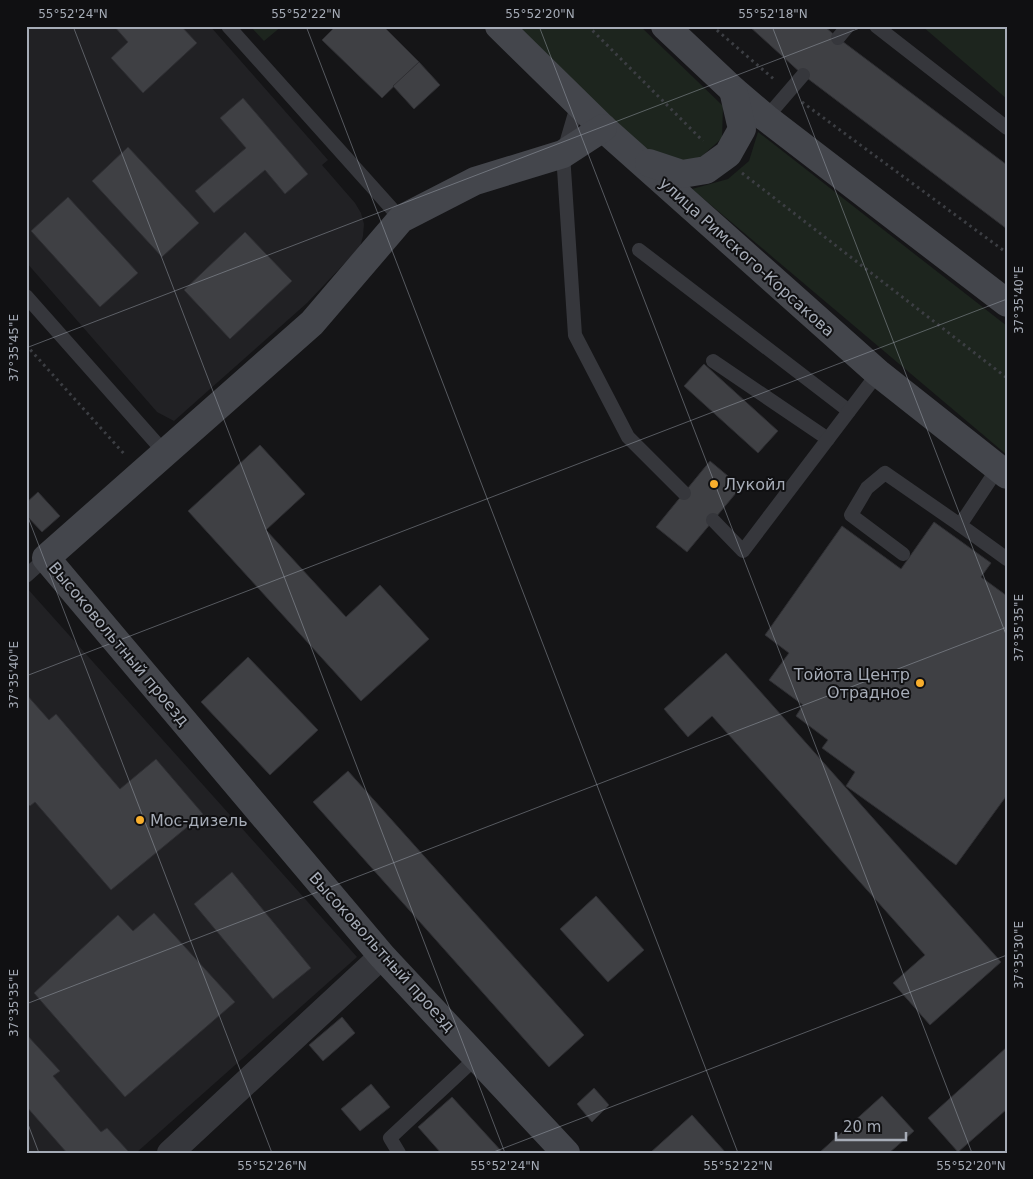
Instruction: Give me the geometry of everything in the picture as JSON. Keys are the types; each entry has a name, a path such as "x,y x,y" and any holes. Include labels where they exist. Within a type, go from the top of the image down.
{"street":[{"name":"улица Римского-Корсакова","path":"499,26 603,128 878,373 1003,471"},
{"path":"665,26 733,90 766,118 1007,303"},
{"path":"640,161 682,174 706,170 722,159 728,154 742,129 733,90"},
{"name":"Высоковольтный проезд","path":"566,1153 382,956 46,558 312,322 401,219 475,181 563,154 603,128"},
{"path":"179,1150 382,956"}],"lane":[{"path":"228,26 401,219"},
{"path":"838,38 848,26"},
{"path":"876,26 1007,128"},
{"path":"766,118 803,75"},
{"path":"578,103 563,154 575,335 628,437 684,493"},
{"path":"639,250 849,411"},
{"path":"26,296 165,453"},
{"path":"713,361 828,439"},
{"path":"713,520 743,551 878,373"},
{"path":"960,525 1003,471"},
{"path":"903,554 851,516 867,488 885,473 1007,559"},
{"path":"26,576 46,558"},
{"path":"399,1153 390,1138 476,1057"}],"path":[{"path":"588,26 722,159 1007,378"},
{"path":"712,26 788,91 1007,253"},
{"path":"26,345 141,474"}],"shaded area":[{"path":"26,26 210,26 328,160 322,165 355,203 361,213 364,224 360,247 307,303 174,421 157,412 26,262"},
{"path":"250,26 282,26 264,41"},
{"path":"509,26 640,26 723,106 722,138 701,157 667,164 649,156"},
{"path":"922,26 1007,26 1007,99"},
{"path":"758,132 1007,326 1007,455 692,189 728,179 749,161"},
{"path":"26,587 357,957 136,1153 26,1153"}],"building":[{"path":"114,26 181,26 197,43 143,93 111,58 128,42"},
{"path":"336,26 383,26 419,62 382,98 322,40"},
{"path":"749,26 824,26 1007,165 1007,229 803,75"},
{"path":"419,62 440,85 414,109 393,86"},
{"path":"243,98 308,174 285,194 265,170 214,213 195,191 246,148 220,118"},
{"path":"128,147 199,223 162,257 92,181"},
{"path":"68,197 138,273 100,307 31,231"},
{"path":"245,232 292,281 230,339 184,290"},
{"path":"704,364 778,431 758,453 684,386"},
{"path":"260,445 305,494 266,530 346,617 380,585 429,639 361,701 188,511"},
{"path":"710,461 741,487 687,552 656,527"},
{"path":"38,492 60,516 42,532 26,515 26,503"},
{"path":"934,522 991,563 981,577 1007,596 1007,795 956,865 846,786 855,772 822,748 828,740 796,716 803,705 769,680 789,653 765,635 842,526 901,569"},
{"path":"726,653 1001,962 930,1025 893,983 925,955 712,716 688,737 664,709"},
{"path":"248,657 318,730 270,775 201,702"},
{"path":"26,694 49,720 56,714 120,789 156,759 203,814 111,890 35,802 30,806 26,802"},
{"path":"348,771 584,1035 549,1067 313,802"},
{"path":"232,872 311,968 273,999 194,904"},
{"path":"596,896 644,950 608,982 560,929"},
{"path":"154,913 235,1002 125,1097 34,993 118,915 133,931"},
{"path":"342,1017 355,1033 323,1061 309,1045"},
{"path":"26,1034 60,1071 53,1076 101,1132 107,1128 128,1151 125,1153 67,1153 26,1106"},
{"path":"1007,1047 1007,1109 958,1152 928,1118"},
{"path":"371,1084 390,1107 360,1131 341,1109"},
{"path":"594,1088 609,1105 592,1122 577,1104"},
{"path":"882,1096 914,1131 889,1153 819,1153"},
{"path":"452,1097 503,1153 441,1153 418,1127"},
{"path":"692,1115 726,1153 650,1153"}],"place":[{"name":"Лукойл","path":"714,484"},
{"name":"Тойота Центр Отрадное","path":"920,683"},
{"name":"Мос-дизель","path":"140,820"}]}
